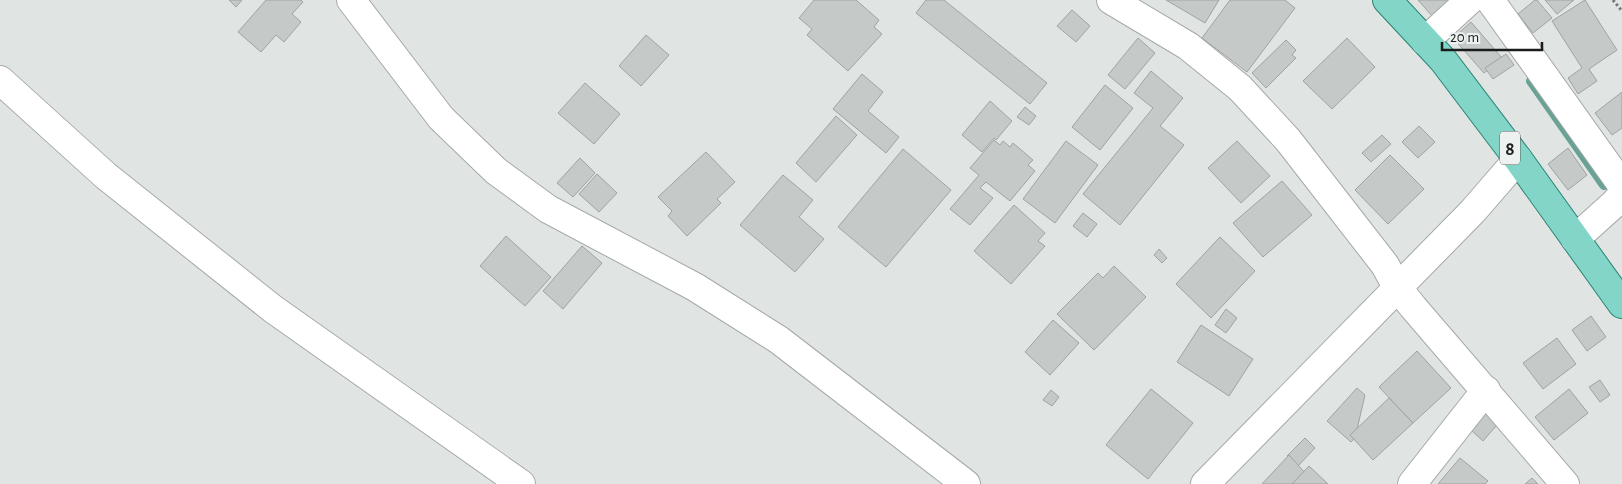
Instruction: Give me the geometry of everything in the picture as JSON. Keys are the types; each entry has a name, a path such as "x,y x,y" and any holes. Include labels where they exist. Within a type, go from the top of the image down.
{"main road":[{"name":"8","path":"1386,0 1443,60 1518,159 1622,304"}],"street":[{"path":"351,0 441,118 496,171 548,209 695,286 779,340 966,484"},
{"path":"1111,0 1188,46 1240,88 1288,140 1385,265 1397,287 1565,484"},
{"path":"1425,41 1470,0"},
{"path":"1490,0 1622,185"},
{"path":"0,80 106,176 272,310 521,484"},
{"path":"1205,484 1473,211 1518,159"},
{"path":"1575,239 1615,203 1622,194"},
{"path":"1412,484 1486,390"}],"path":[{"path":"1613,0 1622,12"}],"building":[{"path":"229,0 242,0 236,7"},
{"path":"266,0 301,0 303,2 292,14 301,22 284,42 276,35 261,52 238,32"},
{"path":"814,0 856,0 879,20 874,27 882,34 848,71 807,35 812,29 799,18"},
{"path":"926,0 944,0 1047,83 1030,104 916,13"},
{"path":"1166,0 1219,0 1205,23"},
{"path":"1230,0 1285,0 1295,8 1247,72 1202,38"},
{"path":"1418,0 1452,0 1433,17"},
{"path":"1535,0 1552,18 1533,33 1518,14"},
{"path":"1545,0 1574,0 1557,14"},
{"path":"1585,0 1617,50 1589,69 1597,81 1578,94 1568,78 1582,68 1552,21"},
{"path":"1072,10 1090,26 1076,42 1057,26"},
{"path":"1471,22 1502,58 1484,73 1453,38"},
{"path":"646,35 669,55 641,86 619,66"},
{"path":"1138,38 1155,53 1125,89 1108,75"},
{"path":"1347,38 1375,67 1332,109 1303,81"},
{"path":"1286,40 1296,50 1292,55 1296,58 1266,88 1252,73"},
{"path":"1506,54 1514,65 1493,79 1485,68"},
{"path":"1151,71 1183,98 1160,126 1184,145 1120,225 1083,194 1153,108 1134,93"},
{"path":"862,74 883,92 868,111 899,137 886,153 833,109"},
{"path":"585,83 620,114 594,144 558,113"},
{"path":"1105,85 1133,108 1100,150 1072,127"},
{"path":"1622,92 1622,128 1612,135 1595,113"},
{"path":"990,101 1012,121 996,140 994,138 982,152 962,135"},
{"path":"1025,107 1036,116 1029,125 1017,117"},
{"path":"836,116 857,135 816,182 796,163"},
{"path":"1419,126 1435,142 1418,158 1402,142"},
{"path":"1382,135 1391,144 1371,162 1362,153"},
{"path":"994,140 1000,145 1003,141 1010,147 1013,143 1033,160 1028,165 1035,171 1010,201 986,182 980,188 993,198 970,225 950,209 979,175 970,168"},
{"path":"1066,141 1098,165 1055,223 1023,199"},
{"path":"1237,141 1270,176 1241,203 1208,168"},
{"path":"1568,148 1587,175 1568,190 1548,164"},
{"path":"903,149 951,190 886,267 838,227"},
{"path":"706,152 735,182 717,199 721,203 687,236 668,216 672,211 658,197"},
{"path":"1390,155 1424,189 1388,224 1355,190"},
{"path":"580,158 595,173 573,197 557,183"},
{"path":"597,174 617,193 599,212 579,194"},
{"path":"783,175 813,200 799,217 824,239 795,272 740,225"},
{"path":"1282,181 1312,215 1263,257 1233,223"},
{"path":"1014,205 1045,233 1038,241 1045,246 1011,284 974,251"},
{"path":"1083,213 1097,224 1087,237 1073,226"},
{"path":"506,236 551,277 525,306 480,266"},
{"path":"1220,237 1255,271 1211,318 1176,284"},
{"path":"582,246 602,263 563,309 543,291"},
{"path":"1159,249 1167,258 1162,263 1154,255"},
{"path":"1114,266 1146,297 1094,350 1057,314 1098,273 1103,278"},
{"path":"1226,309 1237,318 1226,333 1215,325"},
{"path":"1591,316 1606,337 1587,351 1572,330"},
{"path":"1053,320 1079,343 1050,375 1025,352"},
{"path":"1201,325 1253,359 1229,396 1177,362"},
{"path":"1557,338 1576,364 1543,389 1523,363"},
{"path":"1417,351 1451,388 1413,423 1379,387"},
{"path":"1600,380 1610,395 1600,402 1589,387"},
{"path":"1357,388 1365,395 1355,438 1351,442 1327,421"},
{"path":"1151,389 1193,423 1148,479 1106,445"},
{"path":"1569,389 1588,413 1554,440 1535,417"},
{"path":"1051,390 1059,397 1052,406 1043,400"},
{"path":"1389,398 1413,423 1373,460 1350,435"},
{"path":"1490,408 1503,418 1483,441 1471,430"},
{"path":"1305,438 1315,448 1298,466 1287,456"},
{"path":"1289,455 1307,475 1296,484 1262,484"},
{"path":"1460,458 1488,481 1485,484 1438,484"},
{"path":"1309,466 1328,484 1292,484"},
{"path":"1532,478 1538,484 1525,484"}],"waterway":[{"path":"1531,81 1604,185"}]}
